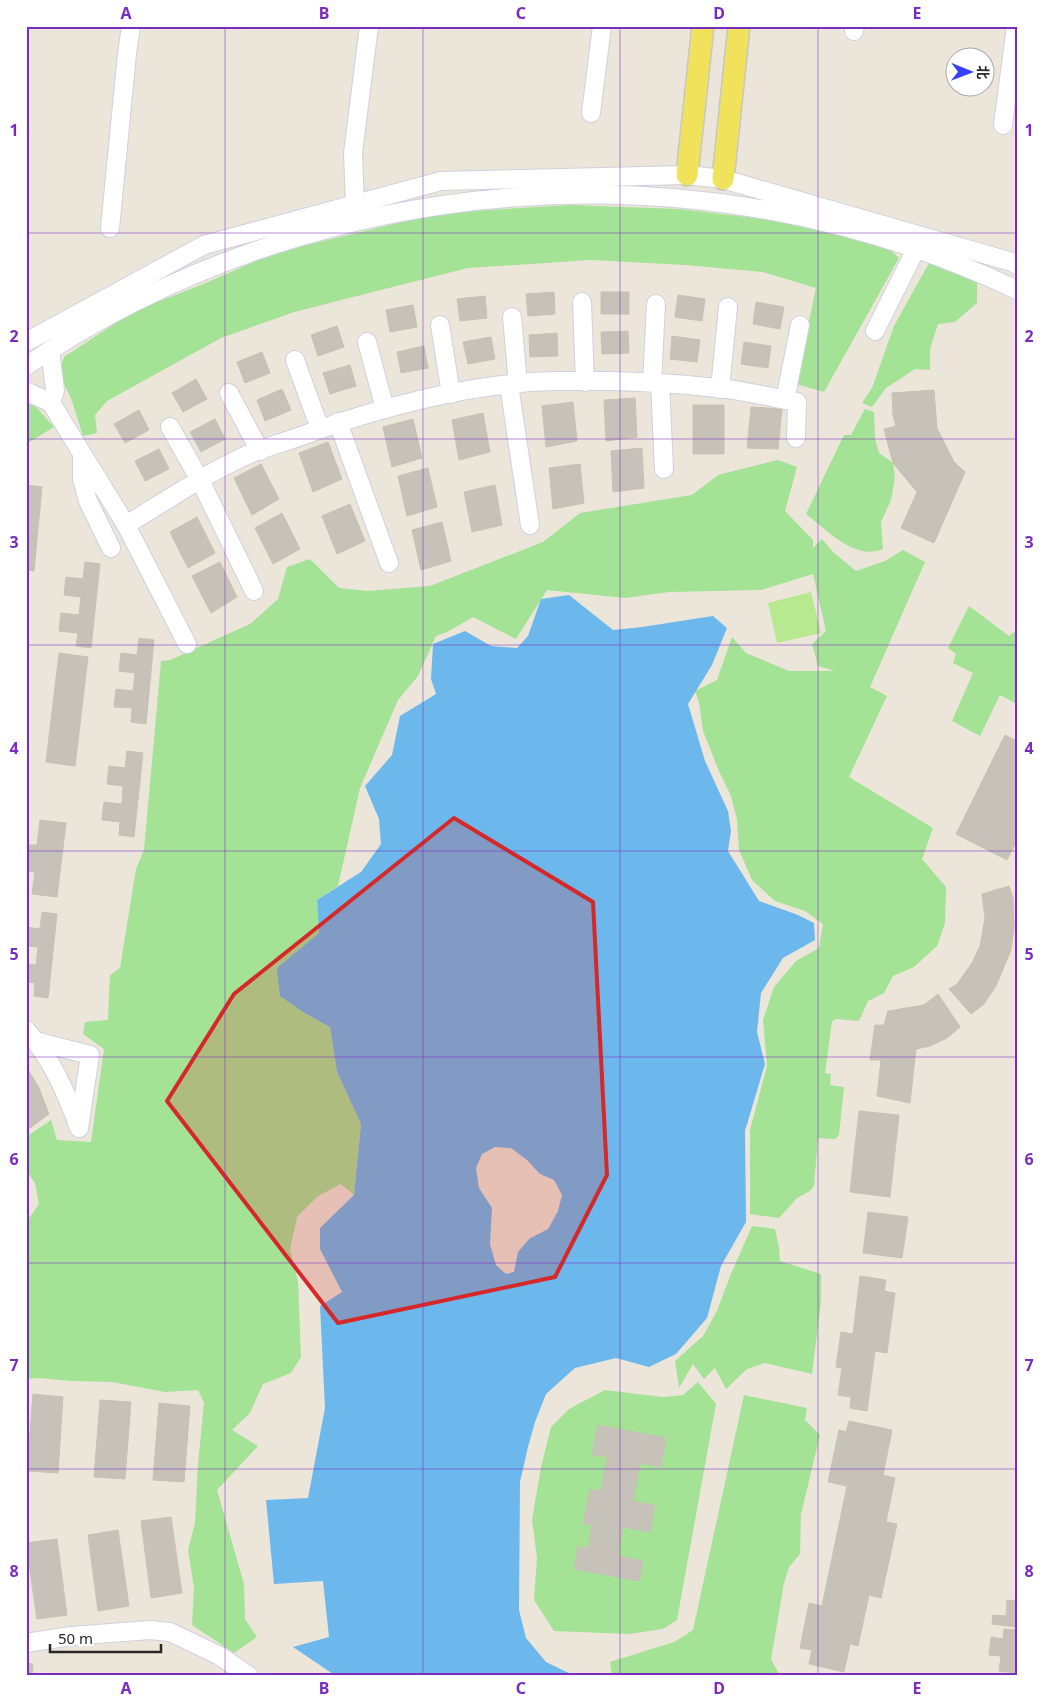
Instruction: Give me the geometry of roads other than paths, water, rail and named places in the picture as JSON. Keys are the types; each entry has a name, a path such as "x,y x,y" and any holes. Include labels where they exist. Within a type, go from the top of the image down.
{"main road":[{"path":"687,175 703,26"},
{"path":"723,180 739,26"}],"street":[{"path":"110,228 127,54 132,26"},
{"path":"355,204 353,153 369,26"},
{"path":"591,113 602,26"},
{"path":"1004,125 1016,26"},
{"path":"26,342 204,245 442,181 687,175 723,180 1002,259 1017,265"},
{"path":"26,366 50,350 143,297 231,259 322,230 416,208 511,197 607,194 702,200 797,215 890,239 980,272 1017,290"},
{"path":"876,331 916,249"},
{"path":"582,302 585,382"},
{"path":"656,304 656,383 664,469"},
{"path":"720,389 728,308"},
{"path":"512,316 514,385 530,525"},
{"path":"440,325 451,394"},
{"path":"785,400 800,325"},
{"path":"367,342 385,409"},
{"path":"50,350 55,390 51,403"},
{"path":"295,360 320,429"},
{"path":"126,525 200,480 247,455 338,422 431,397 514,385 552,381 656,383 720,389 797,402 796,438"},
{"path":"26,391 51,403 126,525 187,644"},
{"path":"229,393 260,451"},
{"path":"338,422 389,563"},
{"path":"170,427 200,480 254,591"},
{"path":"82,453 82,479 88,501 112,548"},
{"path":"31,1036 90,1055 79,1128 70,1101 52,1064 31,1036"},
{"path":"26,1643 91,1634 150,1630 170,1632 220,1656 249,1676"}],"water":[{"path":"569,595 613,630 713,616 727,628 712,665 688,704 705,761 728,811 731,831 728,851 759,901 814,923 815,940 783,958 761,993 757,1032 765,1064 745,1131 746,1222 721,1266 707,1318 676,1354 649,1367 616,1358 575,1368 546,1394 535,1422 520,1482 519,1610 526,1638 546,1662 575,1676 336,1676 293,1647 329,1637 323,1581 274,1584 266,1500 308,1498 325,1408 320,1306 342,1292 320,1249 320,1228 354,1195 361,1124 337,1072 330,1027 280,996 277,968 319,933 317,900 361,872 381,844 379,819 365,786 392,755 400,716 436,694 431,679 433,644 465,631 491,646 517,648 528,636 541,599","holes":["495,1147 511,1148 527,1160 540,1174 554,1180 562,1195 558,1211 548,1229 529,1239 518,1252 514,1272 506,1274 496,1265 490,1244 492,1208 479,1188 476,1168 482,1154"]}]}
